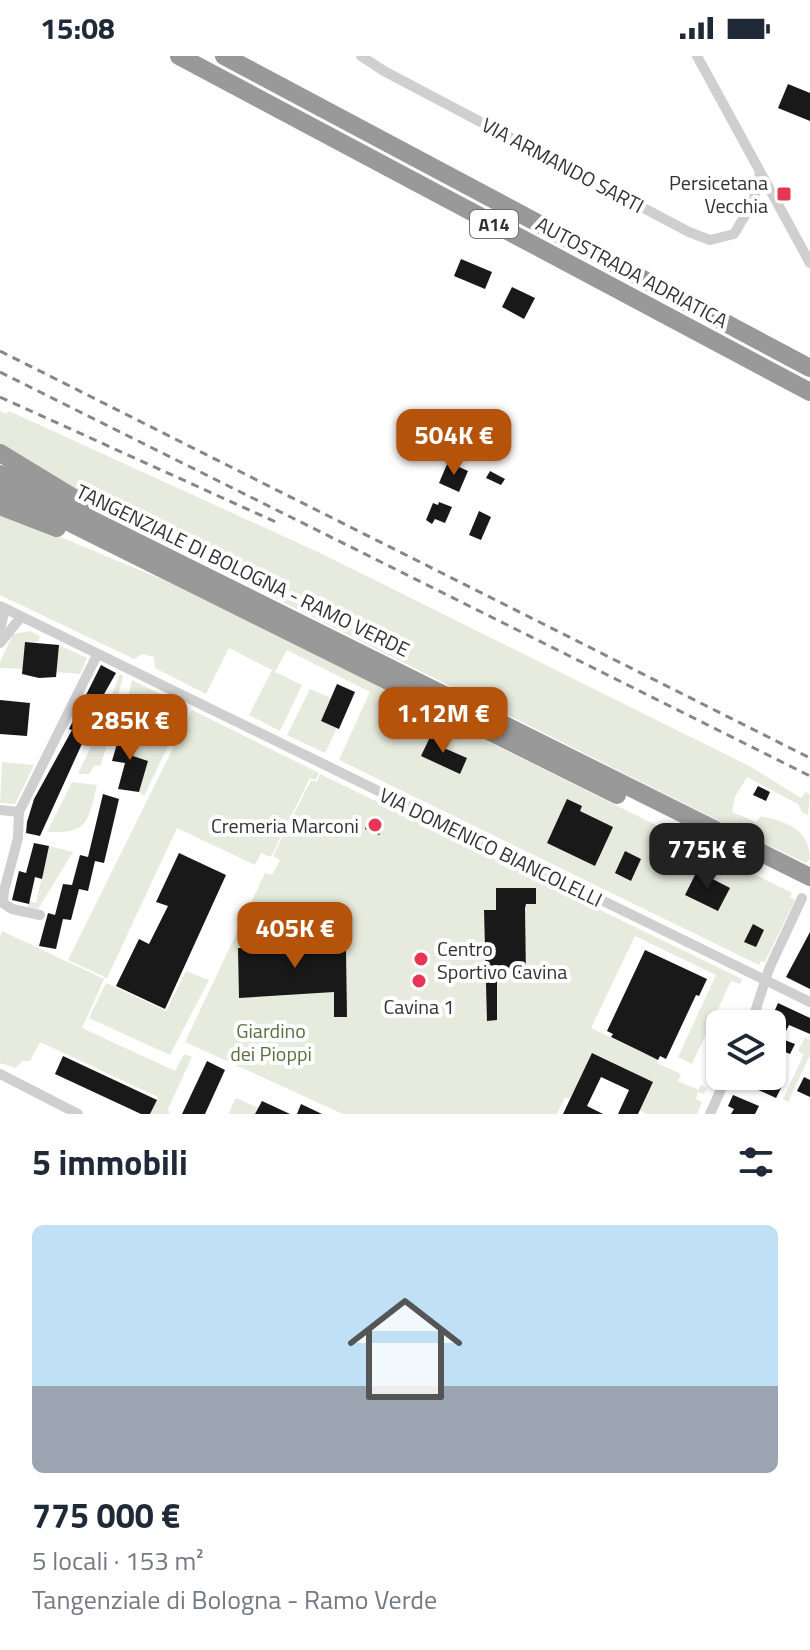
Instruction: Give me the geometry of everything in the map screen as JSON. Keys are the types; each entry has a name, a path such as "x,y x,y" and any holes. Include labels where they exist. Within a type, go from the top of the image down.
{"highway":[{"name":"AUTOSTRADA ADRIATICA","path":"179,56 810,392"},
{"name":"AUTOSTRADA ADRIATICA","path":"224,56 810,368"},
{"path":"0,453 208,577"},
{"name":"TANGENZIALE DI BOLOGNA - RAMO VERDE","path":"0,474 810,877"},
{"name":"TANGENZIALE DI BOLOGNA - RAMO VERDE","path":"0,488 806,894"},
{"path":"0,506 187,580"}],"street":[{"name":"VIA ARMANDO SARTI","path":"361,56 384,71 710,240 734,234 754,199 760,173"},
{"path":"697,56 810,263"},
{"path":"754,199 770,193"},
{"path":"0,630 2,607"},
{"name":"VIA DOMENICO BIANCOLELLI","path":"2,607 810,1002"},
{"path":"0,643 21,617"},
{"path":"40,915 12,909 3,903 18,838 19,812 97,655"},
{"path":"0,810 19,812"},
{"path":"757,1010 765,980 806,894"},
{"path":"0,1074 78,1114"},
{"path":"710,1114 721,1090"}],"green space":[{"path":"0,411 6,414 9,411 320,553 751,767 801,798 806,792 810,795 808,815 802,812 798,804 747,777 735,797 732,812 756,822 761,816 795,828 806,840 810,859 806,863 749,836 99,508 0,447"},
{"path":"0,512 166,581 792,893 790,897 795,900 765,962 761,961 759,965 339,760 370,692 287,650 275,672 302,685 280,731 249,715 272,670 229,648 206,694 155,668 154,657 142,654 134,659 0,595"},
{"path":"30,631 40,636 38,642 25,642 24,669 0,668 13,634"},
{"path":"59,645 87,658 80,674 56,672"},
{"path":"120,674 123,676 109,733 100,724"},
{"path":"132,680 166,697 163,704 136,707 130,716 144,725 122,723"},
{"path":"310,689 331,698 321,721 337,728 325,753 287,735"},
{"path":"192,710 319,773 316,780 310,778 271,857 261,853 255,865 177,828 107,978 68,960"},
{"path":"141,733 163,733 172,738 144,796 139,792 148,761 133,756"},
{"path":"95,738 107,744 101,765 94,766 89,774 78,774"},
{"path":"2,762 34,765 15,804 0,803"},
{"name":"Centro Sportivo Cavina","path":"320,774 742,979 740,984 731,981 717,1010 706,1010 706,1034 692,1064 678,1057 716,975 635,936 591,1028 681,1074 678,1081 698,1090 701,1085 706,1088 704,1094 698,1092 696,1099 702,1102 697,1114 647,1114 639,1110 653,1082 593,1053 570,1099 565,1097 557,1114 343,1114 185,1042 265,873 272,875 280,860 273,856 311,780 317,782"},
{"path":"72,782 97,785 88,816 79,828 47,832"},
{"path":"49,846 73,852 38,909 28,907 29,901 36,903"},
{"path":"2,931 104,979 82,1028 175,1071 184,1054 192,1057 168,1109 170,1114 150,1114 158,1097 40,1042 30,1061 23,1061 15,1068 0,1063"},
{"path":"186,971 209,980 170,1055 89,1018 106,983 166,1011"},
{"path":"805,1037 810,1040 810,1055 788,1102 783,1099 804,1054 798,1051"},
{"path":"236,1098 258,1108 255,1114 228,1114"}],"building":[{"path":"788,84 810,93 810,121 778,108"},
{"path":"461,259 492,272 485,289 454,276"},
{"path":"512,287 535,298 524,319 502,307"},
{"path":"448,462 468,471 459,492 439,483"},
{"path":"490,471 505,479 501,485 486,478"},
{"path":"439,502 452,507 445,523 435,519 432,524 426,520 433,503 438,505"},
{"path":"479,511 491,517 481,540 469,535"},
{"path":"25,642 59,645 56,677 39,678 22,674"},
{"path":"101,665 116,673 82,733 86,735 40,836 26,833 34,799 72,730 69,729"},
{"path":"337,684 355,692 339,729 321,721"},
{"path":"166,697 181,705 168,729 154,723"},
{"path":"0,700 30,703 27,736 0,734"},
{"path":"121,730 141,733 133,756 148,761 139,792 118,789 125,763 112,761"},
{"path":"431,735 446,742 444,748 467,758 460,774 421,756"},
{"path":"758,786 770,792 766,801 753,795"},
{"path":"103,794 119,799 104,863 95,861 88,891 79,889 71,920 63,919 56,949 39,946 48,913 55,915 63,884 72,885 80,855 88,857"},
{"path":"567,799 582,806 580,811 613,827 595,866 547,843"},
{"path":"370,818 384,824 379,835 365,829"},
{"path":"34,843 49,846 42,879 35,877 29,904 12,900 19,871 26,873"},
{"path":"625,851 641,859 631,881 615,873"},
{"path":"179,853 226,875 165,1009 116,986 139,939 149,944 168,906 156,902"},
{"path":"697,871 730,888 718,911 685,895"},
{"path":"496,888 536,888 536,904 526,904 525,908 526,977 497,977 497,1020 487,1021 484,910 496,910"},
{"path":"311,923 322,923 326,950 346,950 347,1017 334,1017 334,992 239,998 238,948 297,947 297,936 312,935"},
{"path":"753,924 764,930 756,947 744,942"},
{"path":"810,932 810,989 786,977"},
{"path":"645,950 707,979 699,996 696,995 666,1059 660,1056 658,1060 611,1037 613,1034 607,1031"},
{"path":"778,1003 810,1018 810,1034 789,1025 786,1031 786,1010 775,1010"},
{"path":"786,1041 795,1044 790,1054 786,1052"},
{"path":"592,1053 653,1082 638,1114 618,1114 629,1090 601,1077 587,1106 603,1114 563,1114"},
{"path":"63,1056 157,1100 150,1114 141,1114 55,1074"},
{"path":"207,1061 225,1070 205,1114 182,1114"},
{"path":"804,1077 810,1080 810,1097 797,1091"},
{"path":"758,1090 780,1090 776,1098"},
{"path":"733,1095 759,1106 755,1114 731,1114 734,1109 728,1106"},
{"path":"262,1101 290,1114 255,1114"},
{"path":"301,1104 322,1114 297,1114"}],"railway":[{"path":"0,351 810,758"},
{"path":"0,372 810,776"},
{"path":"0,397 278,523"}],"place":[{"name":"Persicetana Vecchia","path":"784,194"},
{"name":"Cremeria Marconi","path":"375,825"},
{"name":"Centro Sportivo Cavina","path":"421,959"},
{"name":"Cavina 1","path":"419,981"}],"park label":[{"name":"Giardino dei Pioppi","path":"271,1042"}]}
